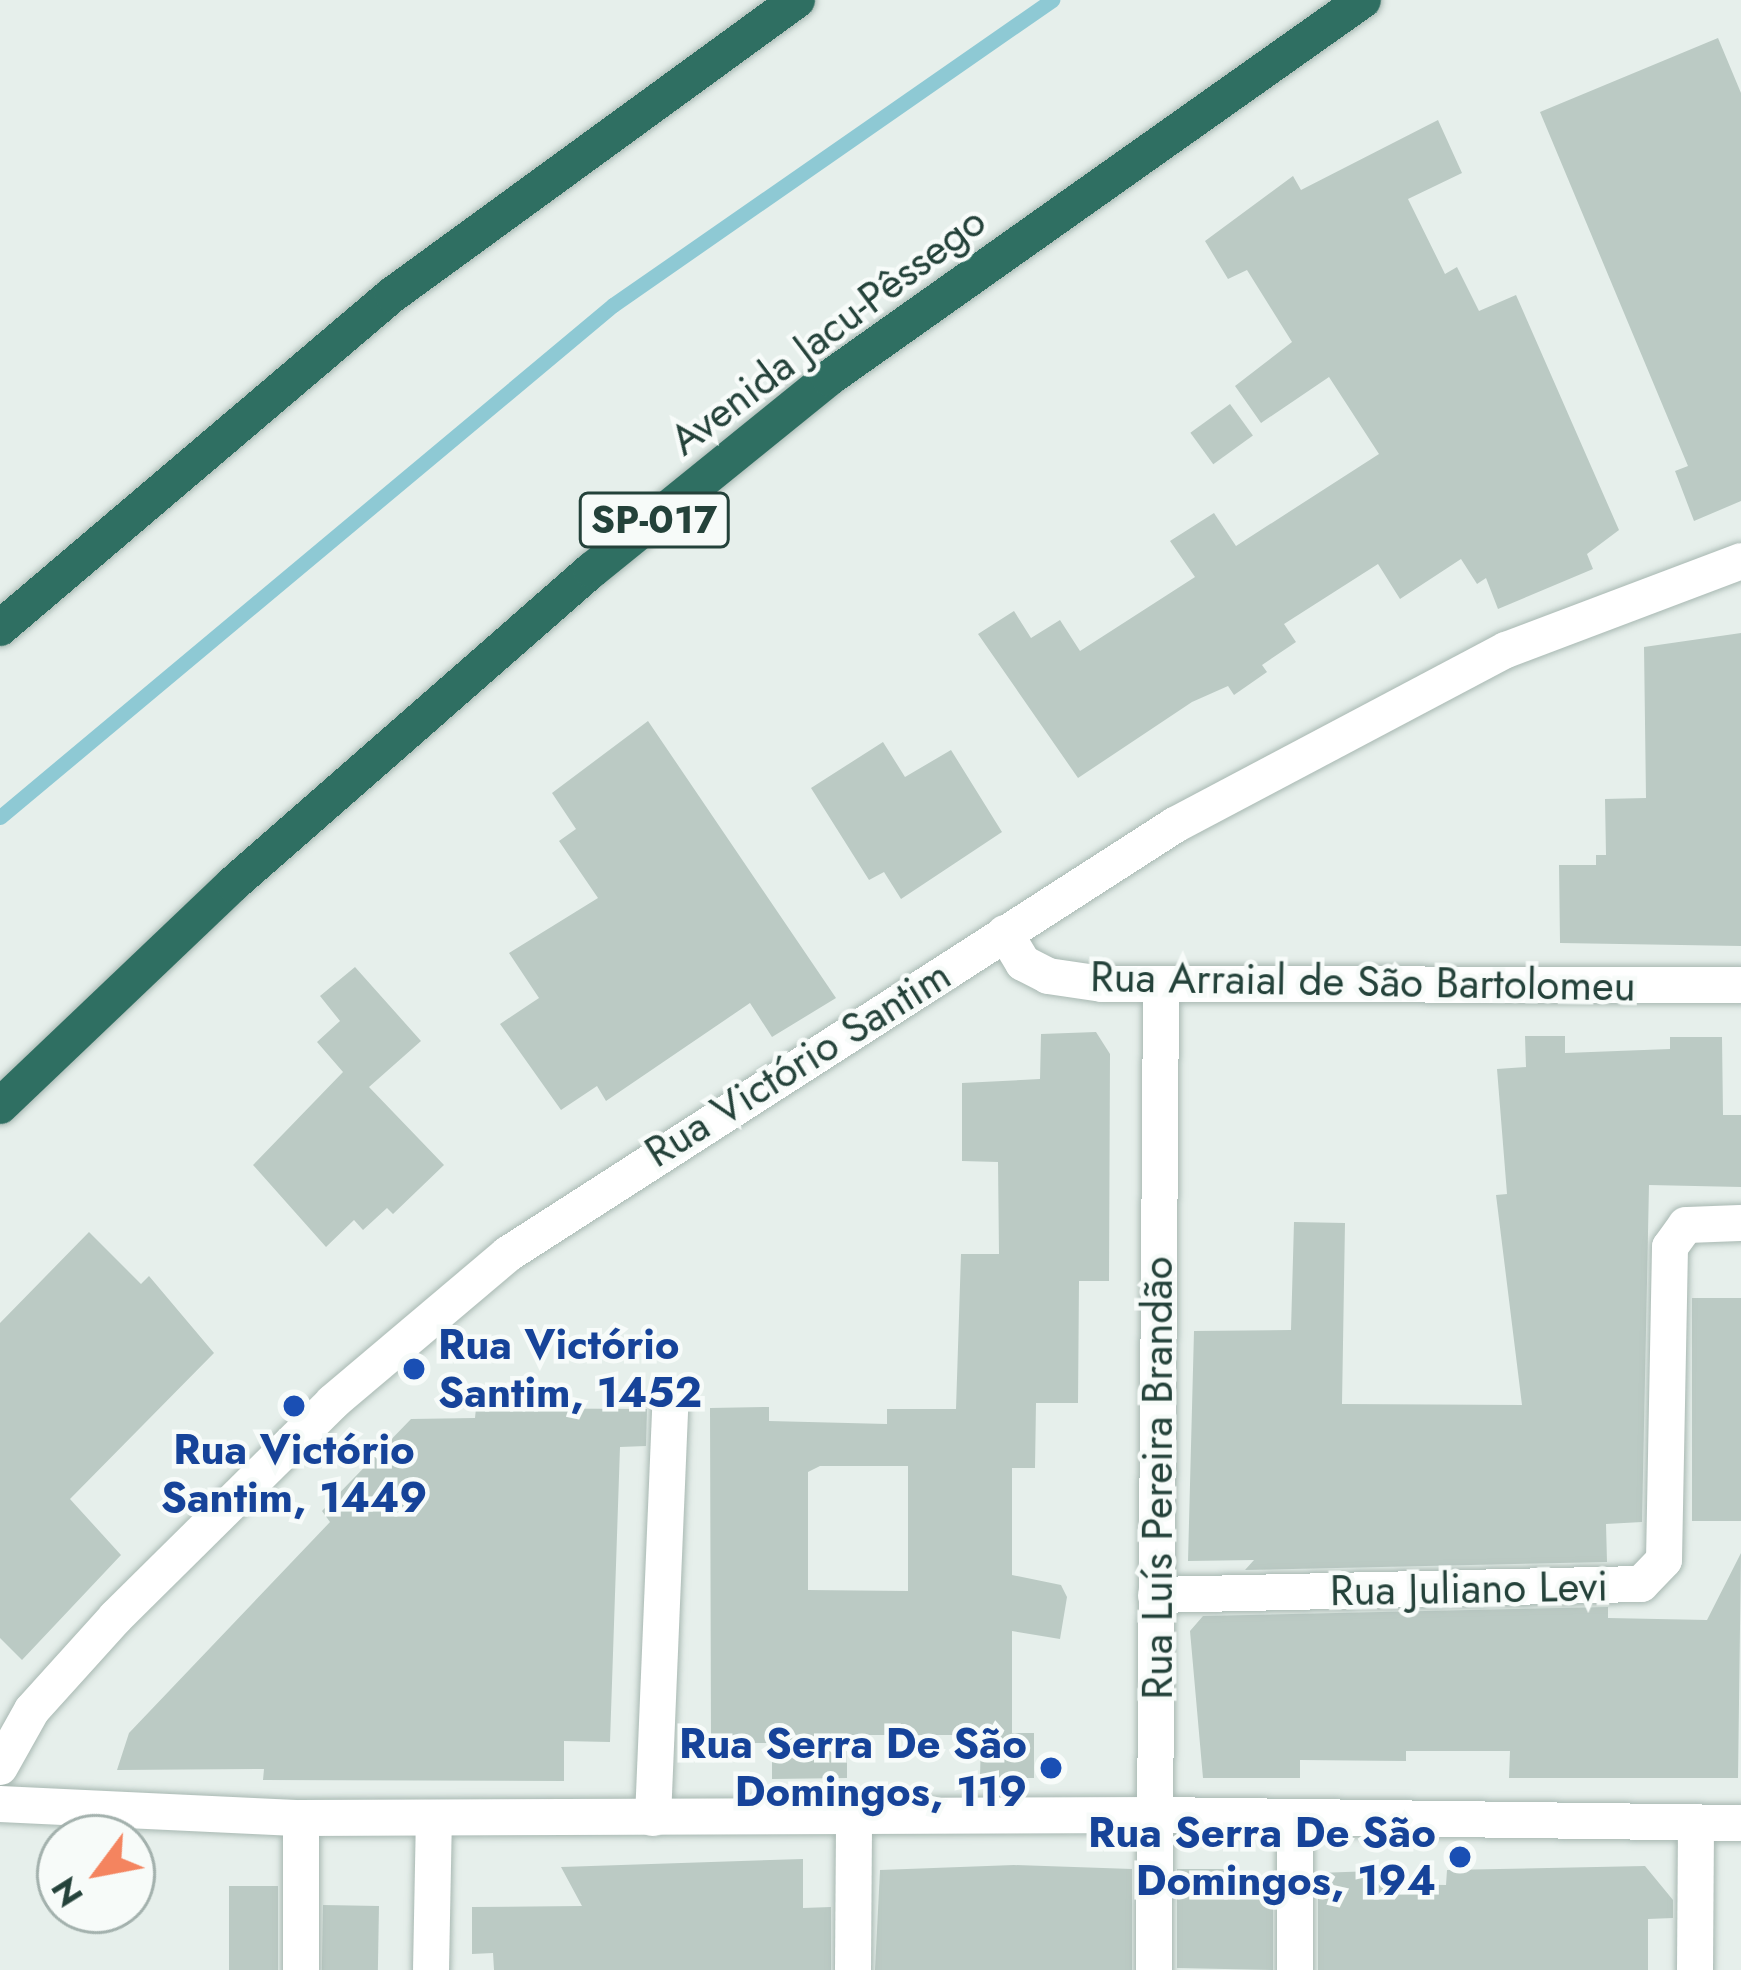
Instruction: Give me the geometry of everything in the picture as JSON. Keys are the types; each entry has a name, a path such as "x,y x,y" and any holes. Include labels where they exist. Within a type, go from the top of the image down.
{"highway":[{"path":"0,628 392,295 797,0"},
{"name":"Avenida Jacu-Pêssego","path":"0,1106 232,884 592,570 829,378 1363,0"}],"street":[{"name":"Rua Victório Santim","path":"0,1767 32,1710 116,1617 334,1402 495,1264 1175,825 1506,650 1741,561"},
{"name":"Rua Arraial de São Bartolomeu","path":"1005,933 1023,963 1048,976 1161,985 1741,985"},
{"name":"Rua Luís Pereira Brandão","path":"1154,1970 1161,985"},
{"name":"Rua Juliano Levi","path":"1156,1595 1641,1584 1664,1560 1670,1247 1686,1225 1741,1223"},
{"path":"653,1818 670,1406"},
{"path":"0,1804 301,1818 1158,1814 1741,1823"},
{"path":"431,1970 434,1817"},
{"path":"301,1818 301,1970"},
{"path":"853,1970 854,1818"},
{"path":"1295,1818 1295,1970"},
{"path":"1695,1970 1696,1824"}],"building":[{"path":"1718,38 1741,93 1741,501 1694,521 1675,471 1688,466 1540,112"},
{"path":"1438,120 1462,173 1408,199 1445,274 1457,267 1479,311 1516,295 1619,530 1587,554 1593,569 1498,609 1486,578 1477,584 1461,559 1400,599 1378,564 1284,624 1296,642 1262,665 1267,672 1234,695 1228,686 1192,702 1078,778 978,634 1014,611 1031,638 1060,620 1080,651 1195,577 1170,541 1214,513 1236,546 1379,454 1329,377 1261,423 1235,386 1292,342 1247,270 1228,279 1205,241 1293,176 1301,190"},
{"path":"1230,404 1253,436 1213,464 1190,433"},
{"path":"1741,633 1741,946 1560,943 1559,865 1596,865 1596,855 1606,855 1605,799 1646,798 1644,647"},
{"path":"648,721 836,998 772,1037 750,1003 606,1101 597,1086 561,1110 500,1024 539,998 509,953 598,898 559,841 576,829 552,793"},
{"path":"883,742 905,777 951,750 1002,832 901,899 884,872 869,880 811,788"},
{"path":"355,967 421,1041 369,1087 444,1165 393,1214 387,1208 363,1230 354,1220 326,1247 253,1165 343,1072 317,1042 340,1021 320,996"},
{"path":"1096,1032 1110,1054 1109,1281 1079,1281 1078,1403 1036,1403 1035,1468 1012,1468 1012,1575 1061,1585 1067,1597 1060,1639 1012,1631 1012,1733 1034,1733 1034,1778 980,1778 981,1735 847,1735 847,1778 772,1779 772,1743 711,1743 710,1408 769,1407 769,1421 887,1424 887,1409 956,1409 961,1254 999,1254 998,1162 962,1161 962,1083 1040,1079 1041,1034","holes":["820,1466 908,1466 908,1591 808,1590 808,1472"]},
{"path":"1525,1036 1565,1036 1565,1053 1670,1049 1670,1037 1722,1037 1723,1115 1741,1115 1741,1187 1649,1185 1642,1522 1606,1524 1607,1562 1245,1570 1254,1560 1188,1561 1194,1331 1291,1330 1294,1222 1345,1223 1342,1404 1522,1405 1496,1195 1507,1194 1497,1069 1526,1067"},
{"path":"89,1232 141,1284 149,1276 214,1353 70,1499 121,1555 22,1660 0,1638 0,1323"},
{"path":"1692,1298 1741,1298 1741,1521 1692,1521"},
{"path":"476,1408 647,1409 646,1446 620,1447 610,1742 564,1741 564,1781 263,1780 264,1769 117,1770 129,1733 330,1522 322,1511 411,1419 475,1418"},
{"path":"1741,1553 1738,1778 1509,1778 1510,1751 1406,1751 1406,1761 1300,1760 1300,1778 1203,1778 1190,1631 1203,1616 1608,1607 1608,1618 1707,1620"},
{"path":"803,1859 803,1908 831,1907 831,1970 494,1970 493,1953 472,1954 472,1907 582,1906 561,1867"},
{"path":"1014,1865 1132,1869 1132,1970 875,1970 880,1870"},
{"path":"1645,1866 1673,1900 1673,1918 1648,1919 1648,1970 1318,1970 1318,1873 1373,1871 1373,1884 1446,1885 1447,1870"},
{"path":"1177,1869 1234,1869 1234,1895 1273,1896 1273,1970 1177,1968"},
{"path":"229,1886 278,1886 278,1970 229,1970"},
{"path":"323,1905 379,1906 378,1970 322,1970"}],"waterway":[{"path":"0,817 613,305 1052,0"}],"place":[{"name":"Rua Victório Santim, 1452","path":"414,1369"},
{"name":"Rua Victório Santim, 1449","path":"294,1406"},
{"name":"Rua Serra De São Domingos, 119","path":"1051,1768"},
{"name":"Rua Serra De São Domingos, 194","path":"1460,1857"}]}
